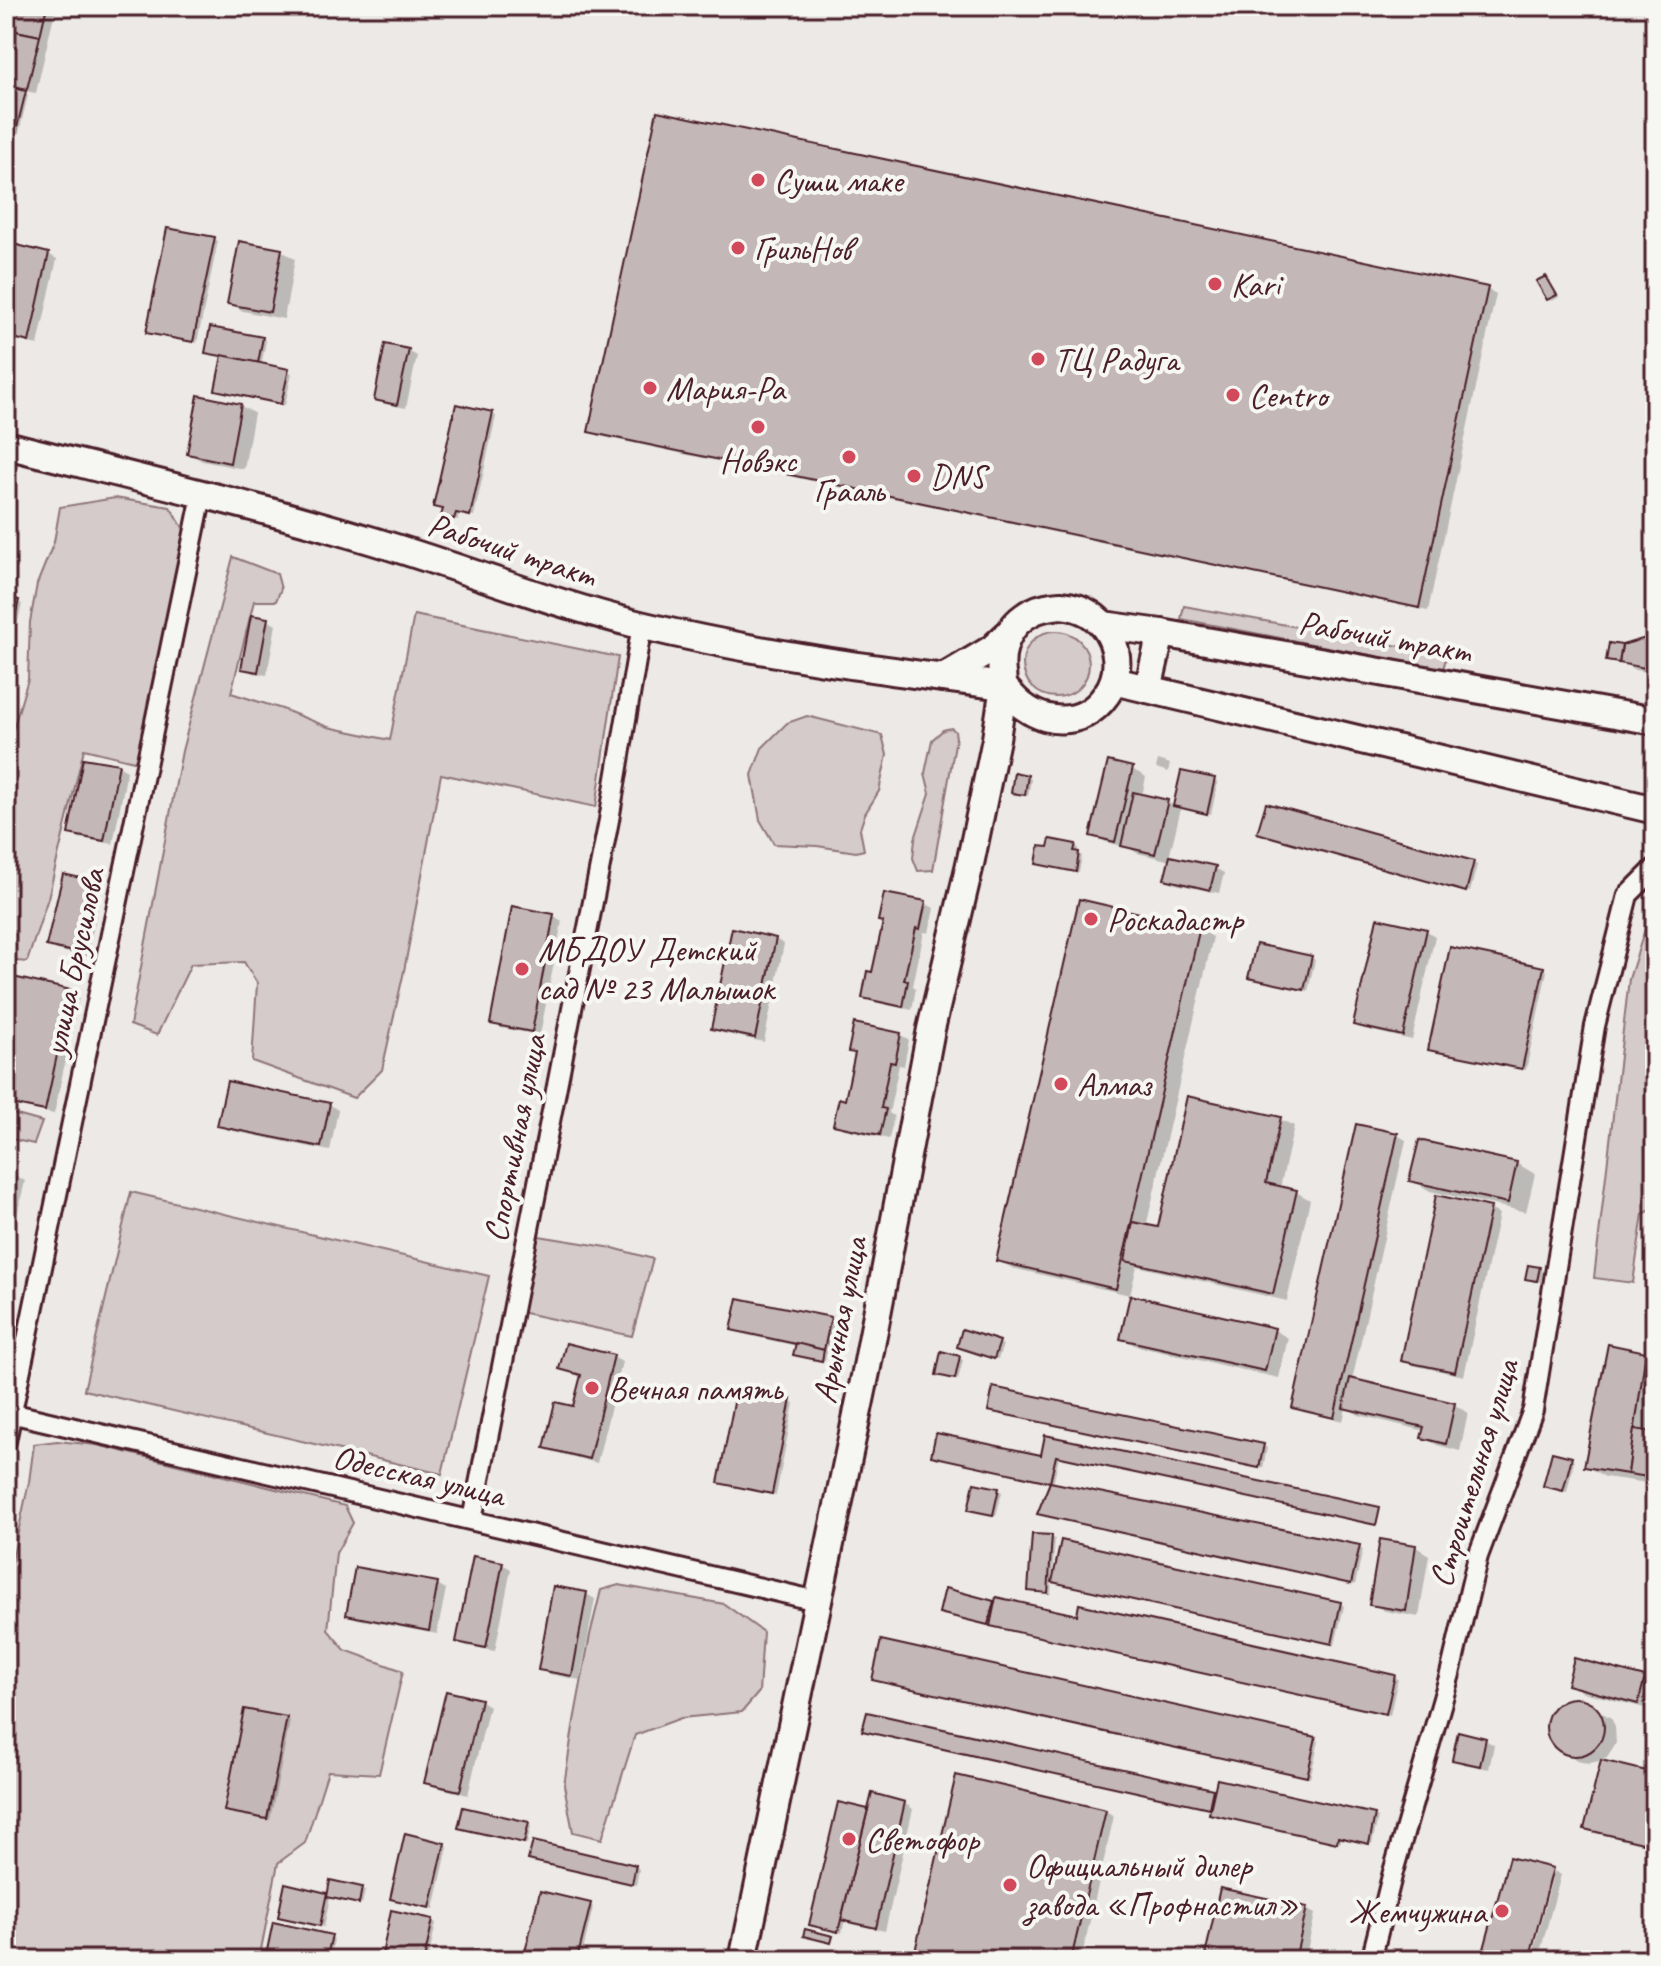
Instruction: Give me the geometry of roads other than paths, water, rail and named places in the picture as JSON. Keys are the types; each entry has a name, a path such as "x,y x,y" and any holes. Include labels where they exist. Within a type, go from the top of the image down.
{"main road":[{"name":"Рабочий тракт","path":"6,445 243,504 364,538 576,609 642,625 741,647 1004,686"},
{"name":"Рабочий тракт","path":"943,678 992,649 1031,612 1045,606 1061,605 1077,607 1103,625 1655,721"},
{"path":"1008,634 1002,657 1004,686 1021,706 1034,715 1068,719 1097,706 1107,694 1115,674 1115,652 1111,637 1103,625"},
{"path":"1115,674 1161,633"},
{"path":"1148,689 1161,633"},
{"path":"1115,674 1148,689 1655,810"},
{"name":"Арычная улица","path":"743,1960 867,1367 931,1029 996,739 1004,686"},
{"path":"996,739 1034,715"}],"street":[{"name":"улица Брусилова","path":"6,1441 9,1412 202,495"},
{"name":"Спортивная улица","path":"472,1520 609,820 642,625"},
{"name":"Строительная улица","path":"1371,1960 1450,1674 1478,1556 1533,1410 1595,1026 1628,895 1655,868"},
{"name":"Одесская улица","path":"9,1412 817,1601"}],"place":[{"name":"Суши маке","path":"758,180"},
{"name":"ГрильНов","path":"738,248"},
{"name":"Kari","path":"1215,284"},
{"name":"ТЦ Радуга","path":"1038,359"},
{"name":"Мария-Ра","path":"650,388"},
{"name":"Centro","path":"1233,395"},
{"name":"Новэкс","path":"758,427"},
{"name":"Грааль","path":"849,457"},
{"name":"DNS","path":"914,476"},
{"name":"Роскадастр","path":"1091,919"},
{"name":"МБДОУ Детский сад № 23 Малышок","path":"522,969"},
{"name":"Алмаз","path":"1061,1084"},
{"name":"Вечная память","path":"592,1388"},
{"name":"Светофор","path":"849,1839"},
{"name":"Официальный дилер завода «Профнастил»","path":"1010,1885"},
{"name":"Жемчужина","path":"1502,1911"}]}
